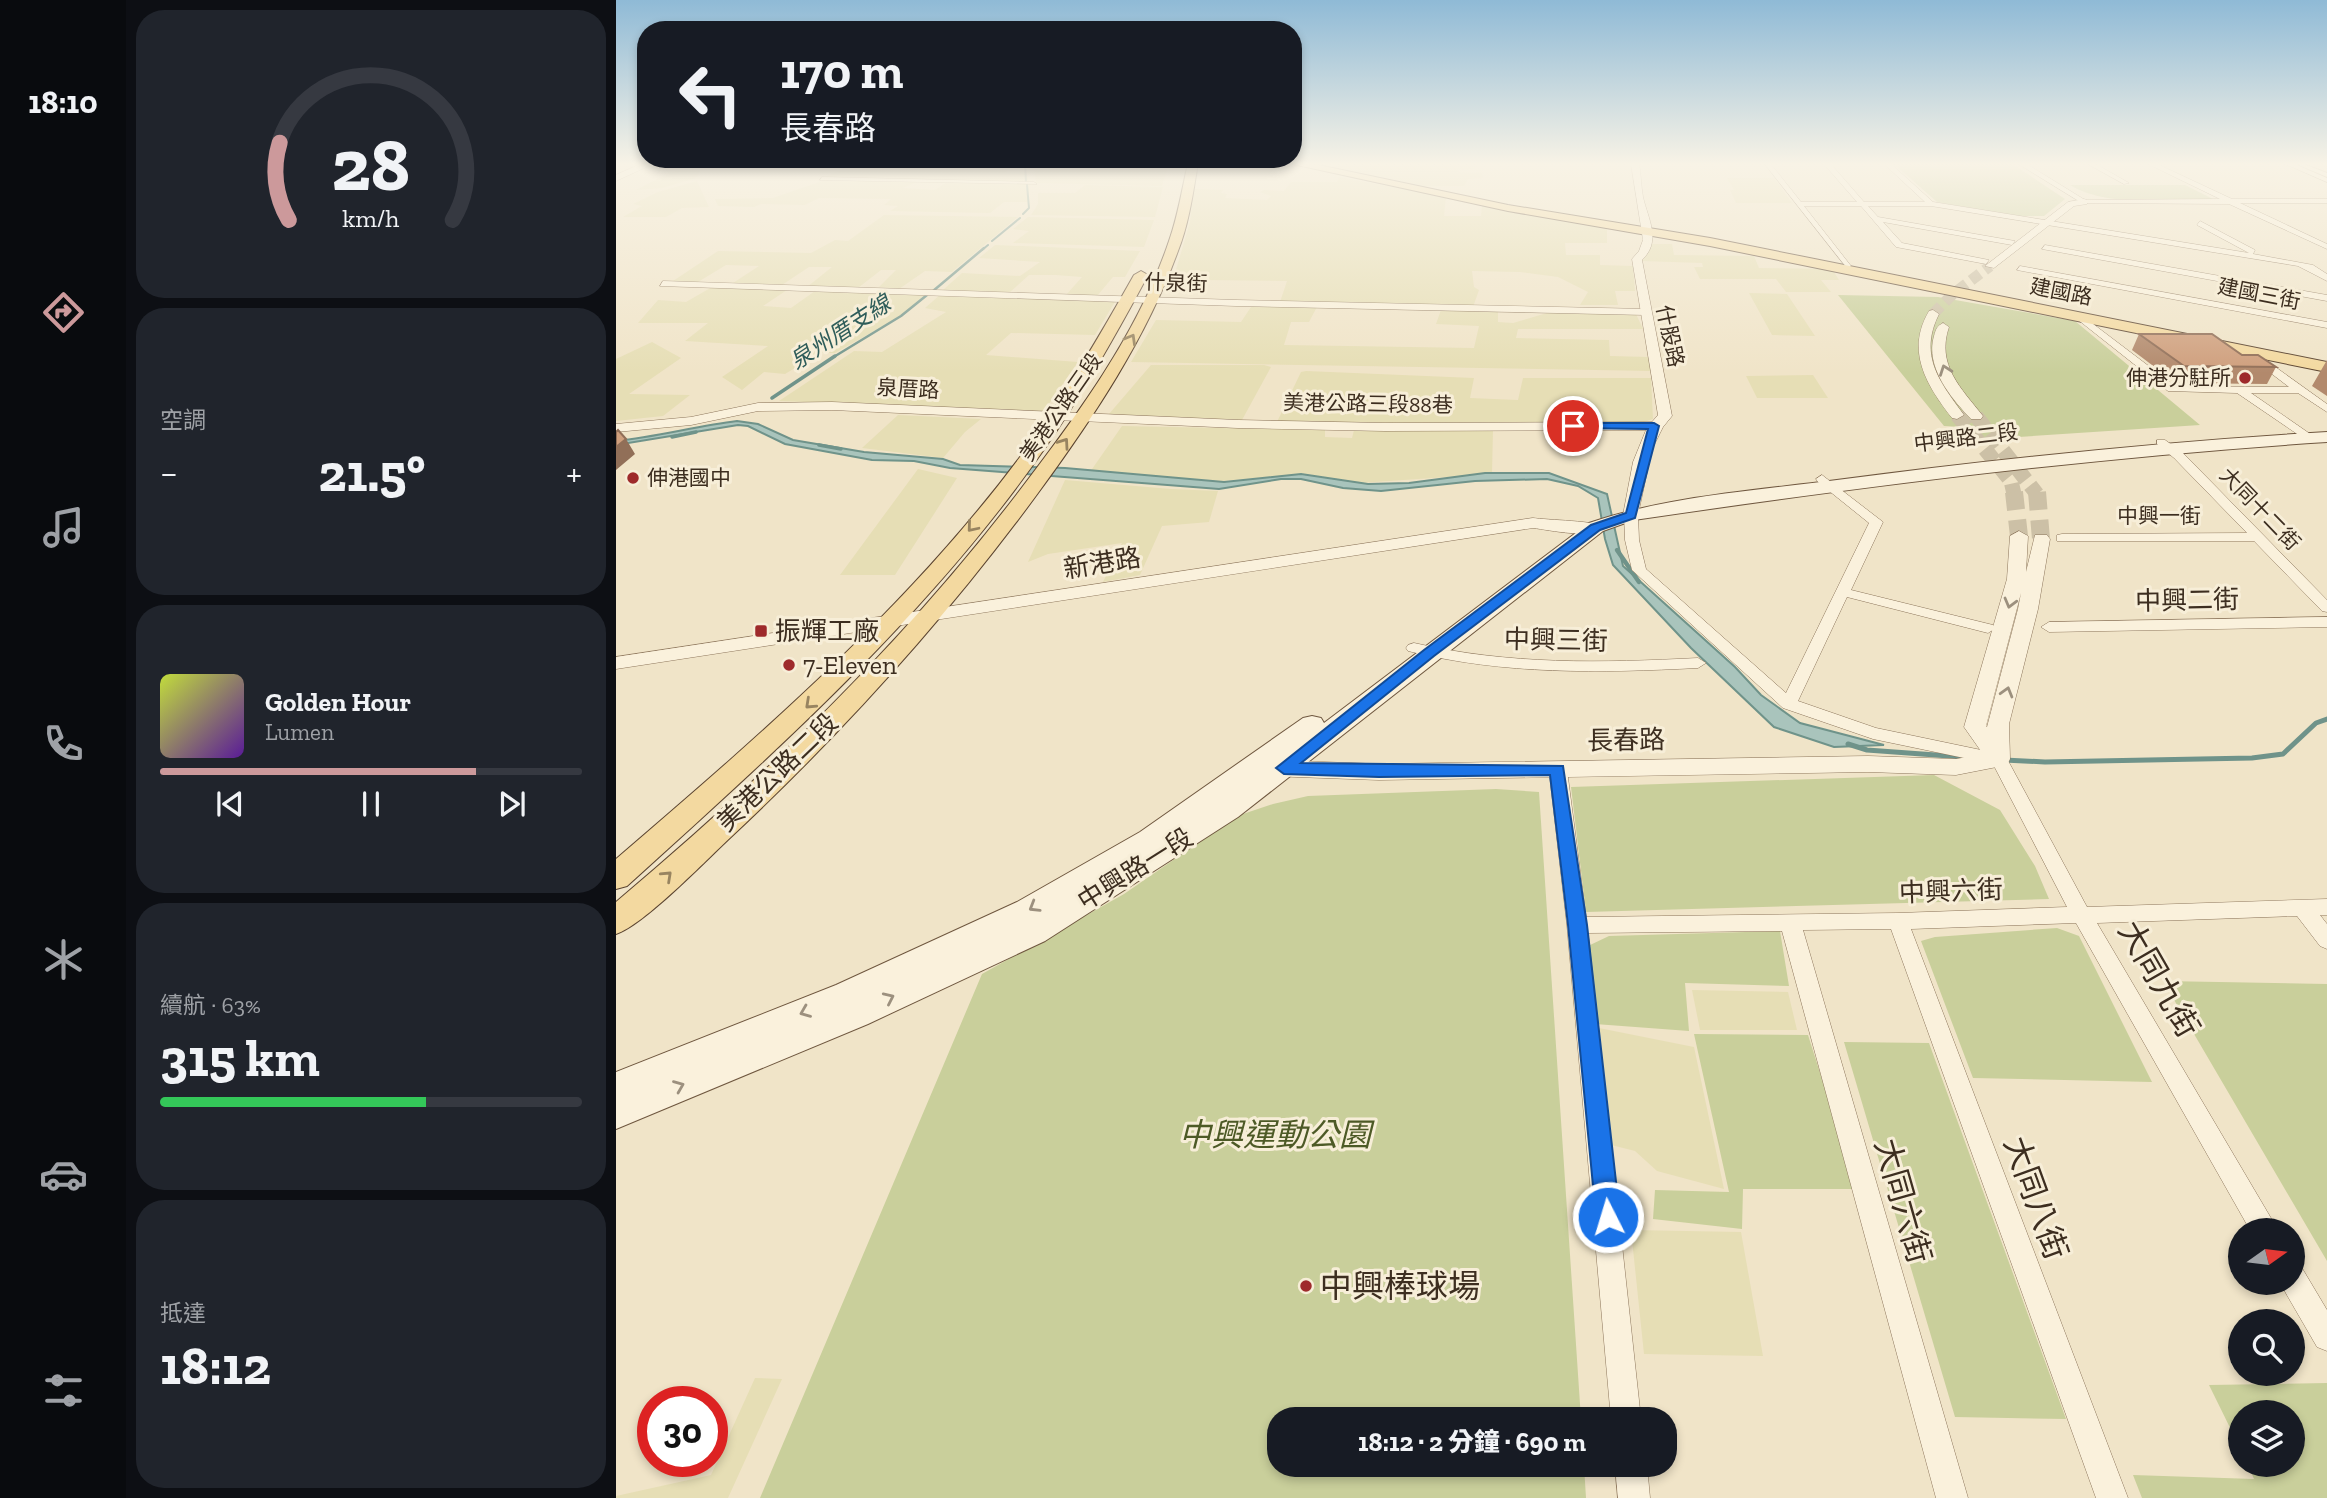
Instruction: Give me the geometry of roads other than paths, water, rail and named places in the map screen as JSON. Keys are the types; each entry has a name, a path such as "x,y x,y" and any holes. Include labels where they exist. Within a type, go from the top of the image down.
{"main road":[{"name":"美港公路三段","path":"893,621 1082,418 1151,300 1177,233"},
{"name":"建國路","path":"1666,233 2327,365"},
{"name":"建國路","path":"1668,233 1847,266 2327,365"},
{"name":"美港公路三段","path":"931,616 979,559 1031,471 1056,416 1080,384 1130,299 1148,260"},
{"name":"中興路二段","path":"1607,519 1825,482 2163,445 2316,435"},
{"name":"中興路一段","path":"616,1089 848,995 1028,911 1150,839 1607,519"},
{"name":"美港公路二段","path":"616,921 780,772 931,616"},
{"name":"美港公路二段","path":"616,877 785,726 893,621"},
{"name":"中興路一段","path":"616,1112 856,1014 1034,932 1228,810 1284,768 1422,650"}],"street":[{"name":"什股路","path":"1607,519 1654,426 1665,416 1637,259 1646,251 1647,233"},
{"path":"1821,233 1847,266"},
{"path":"1888,233 1899,245 1988,264 2031,233"},
{"path":"1955,233 2012,243"},
{"path":"2003,268 2049,233"},
{"path":"2108,233 2310,267 2327,278"},
{"path":"2218,233 2263,258"},
{"path":"2297,233 2327,247"},
{"path":"2045,247 2327,298"},
{"name":"建國三街","path":"2020,268 2327,325"},
{"name":"什泉街","path":"663,284 1646,312"},
{"path":"1933,314 1926,324 1924,364 1957,415"},
{"path":"1948,317 1940,333 1938,346 1943,373 1976,416"},
{"path":"2080,317 2172,389 2301,390"},
{"path":"2244,350 2327,409"},
{"path":"2240,390 2316,435"},
{"name":"泉厝路","path":"758,407 832,406 1082,418"},
{"path":"616,428 691,421 758,407"},
{"name":"美港公路三段88巷","path":"1082,418 1372,426 1654,426"},
{"name":"大同十二街","path":"2163,445 2178,455 2327,608"},
{"path":"1789,704 1876,522 1825,482"},
{"path":"1607,519 1632,540 1639,570 1789,704 1873,733 1996,764"},
{"name":"新港路","path":"616,663 1532,523 1607,519"},
{"path":"1996,764 1975,727 2016,579 2019,536"},
{"name":"中興一街","path":"2062,538 2256,537"},
{"path":"1996,764 1998,724 2028,609 2041,539"},
{"path":"1843,592 1988,628"},
{"name":"中興二街","path":"2049,627 2327,622"},
{"name":"中興三街","path":"1422,650 1534,668 1698,663"},
{"name":"長春路","path":"1254,768 1379,772 1868,764 1956,767 1996,764"},
{"name":"大同九街","path":"1996,764 2258,1218"},
{"path":"1558,769 1577,925 1625,1407"},
{"path":"2302,907 2327,940"},
{"name":"中興六街","path":"1577,925 1898,922 2327,907"},
{"name":"大同六街","path":"1790,921 1952,1498"},
{"name":"大同八街","path":"1898,922 2112,1498"},
{"path":"2302,1295 2327,1337"},
{"path":"1632,1477 1634,1498"}],"water":[{"path":"737,421 758,424 793,440 864,452 943,459 960,465 1065,468 1224,482 1301,474 1368,484 1409,483 1485,473 1549,473 1607,494 1623,566 1735,667 1761,695 1800,723 1884,745 1834,747 1774,727 1691,648 1613,565 1605,539 1598,498 1578,486 1547,479 1475,481 1381,491 1343,488 1301,479 1281,479 1219,489 950,468 914,461 872,460 785,444 748,426 738,425 616,445 616,441"}],"waterway":[{"name":"泉州厝支線","path":"992,241 1002,233"},
{"name":"泉州厝支線","path":"982,250 988,245"},
{"name":"泉州厝支線","path":"933,291 984,248"},
{"name":"泉州厝支線","path":"832,358 901,316 927,295"},
{"name":"泉州厝支線","path":"772,398 832,358"},
{"path":"672,437 696,432"},
{"path":"819,445 841,449"},
{"path":"1617,550 1639,582"},
{"path":"2004,760 2045,762 2252,758 2283,754 2316,723 2327,719"},
{"path":"1848,744 1867,750 1963,757"}],"tunnel":[{"path":"1933,314 1953,294 1990,266"},
{"path":"1957,415 2011,481 2014,494"},
{"path":"1976,416 2037,494"},
{"path":"2014,492 2019,536"},
{"path":"2037,492 2041,539"}],"place":[{"name":"伸港分駐所","path":"2245,378"},
{"name":"伸港國中","path":"633,478"},
{"name":"振輝工廠","path":"761,631"},
{"name":"7-Eleven","path":"789,665"},
{"name":"中興棒球場","path":"1306,1286"}],"park label":[{"name":"中興運動公園","path":"1275,1135"}]}
